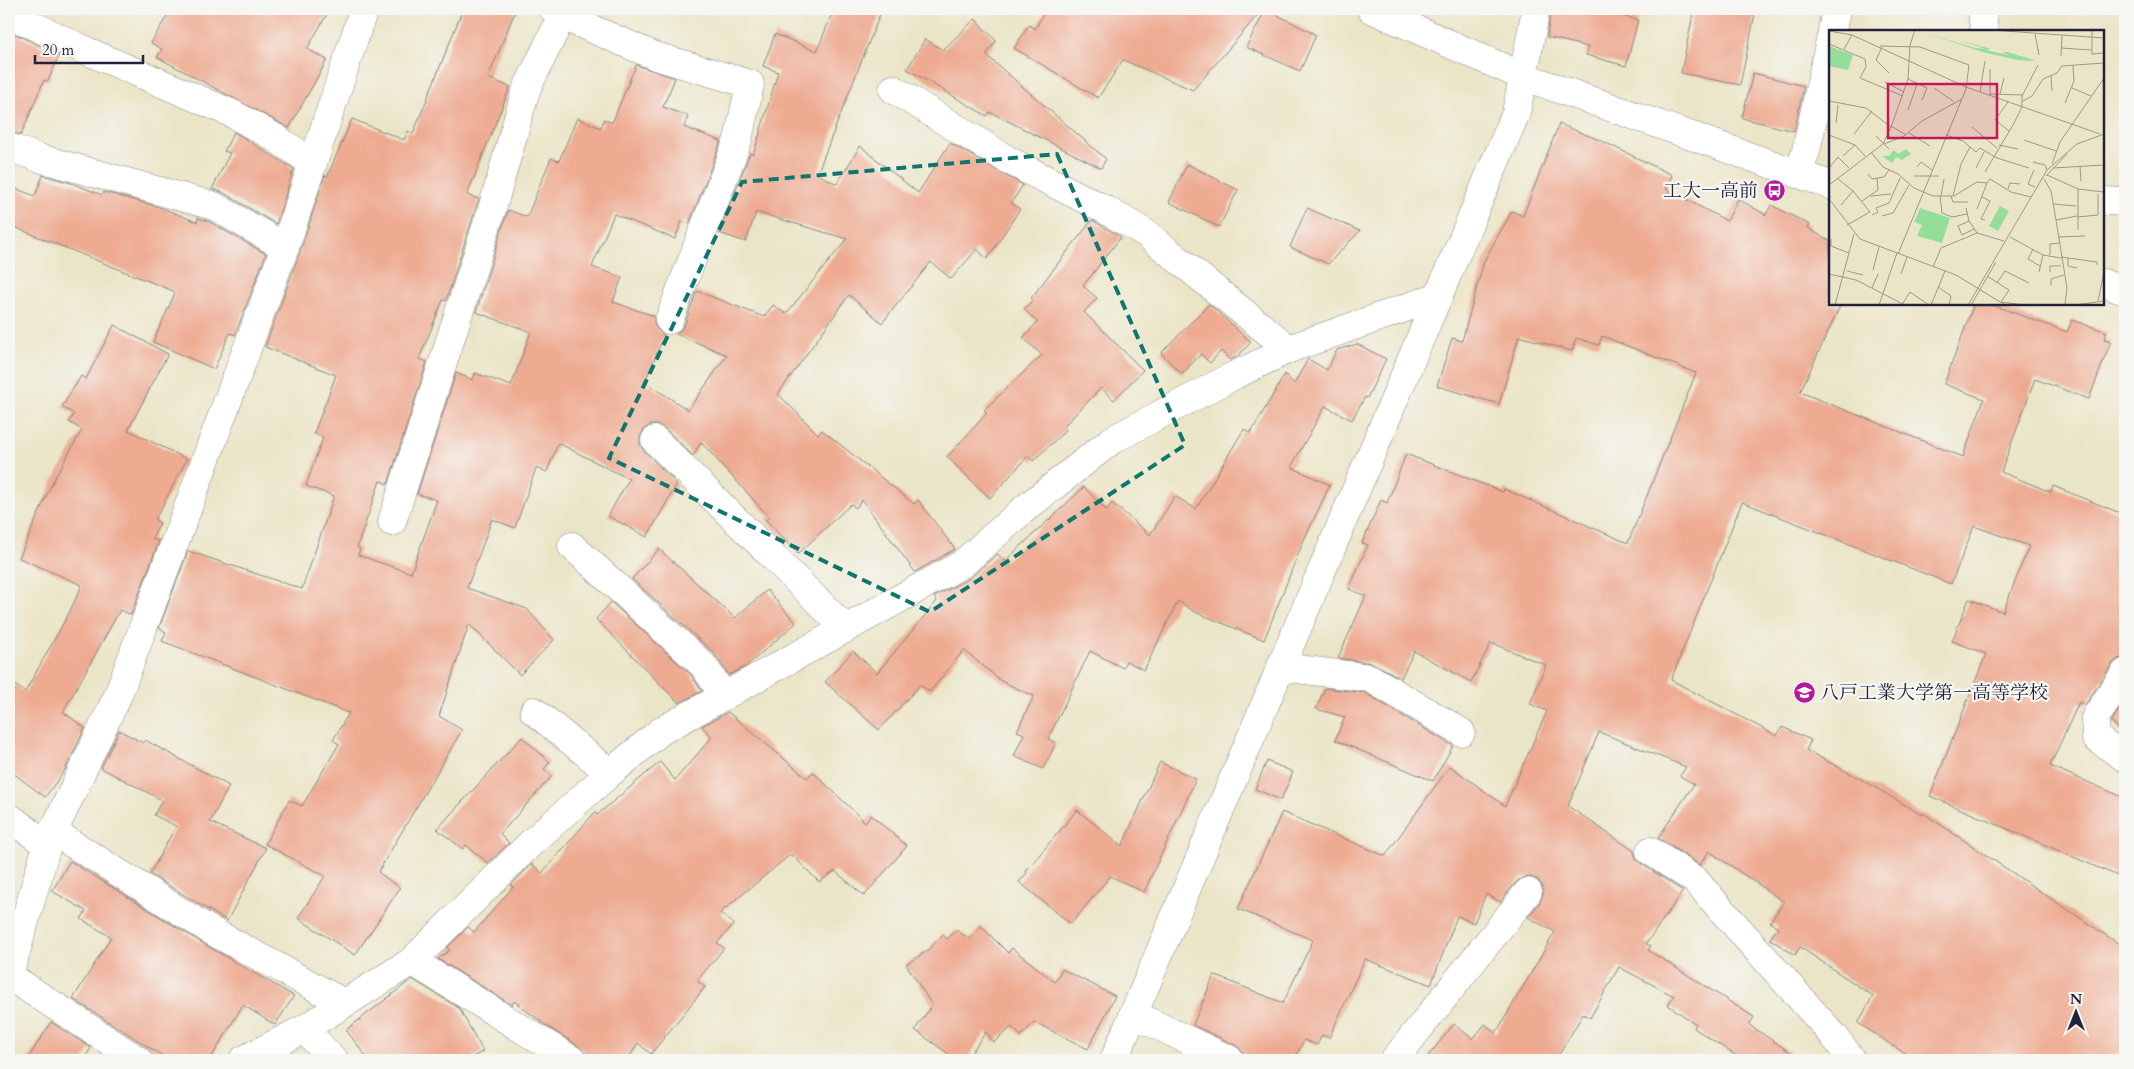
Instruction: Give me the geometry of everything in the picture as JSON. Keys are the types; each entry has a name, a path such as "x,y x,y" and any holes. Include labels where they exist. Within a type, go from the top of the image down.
{"street":[{"path":"138,1060 9,976 49,838 118,695 285,247 364,9"},
{"path":"1370,9 1522,76 1829,186"},
{"path":"1114,1060 1516,114 1536,9"},
{"path":"1832,30 1836,9"},
{"path":"1982,9 1984,30"},
{"path":"392,522 492,209 526,90 557,12 655,56 750,84 738,140 669,320"},
{"path":"9,14 87,51 231,114 274,137 313,163"},
{"path":"1798,174 1806,151 1829,45"},
{"path":"893,89 1008,160 1104,209 1144,232 1289,349"},
{"path":"9,147 39,158 214,206 285,247"},
{"path":"2104,201 2125,202"},
{"path":"2104,283 2125,291"},
{"path":"243,1060 304,1028 412,961 532,842 661,731 962,564 1022,511 1112,440 1235,375 1289,349 1439,296"},
{"path":"655,440 845,628"},
{"path":"572,546 703,665 724,696"},
{"path":"1282,667 1370,678 1461,732"},
{"path":"2125,673 2095,718 2096,738 2125,758"},
{"path":"534,711 610,773"},
{"path":"9,817 344,1003"},
{"path":"1650,850 1695,880 1827,1029 1852,1060"},
{"path":"1394,1060 1528,892"},
{"path":"412,961 572,1060"},
{"path":"1133,1014 1230,1060"},
{"path":"304,1028 334,1060"}],"highlighted area":[{"path":"1057,154 1185,445 930,612 609,458 742,182"}],"building":[{"path":"171,9 330,9 307,49 327,60 289,128 157,57 162,49 151,43"},
{"path":"463,9 516,9 488,78 510,87 467,195 479,199 446,301 443,300 419,359 427,362 388,484 380,481 357,547 360,549 358,555 411,573 437,500 417,494 456,373 473,380 475,373 511,386 531,332 476,312 508,210 527,217 551,158 559,161 577,118 601,128 604,119 612,123 636,65 675,78 663,107 688,116 684,127 721,141 689,224 682,221 675,239 614,214 592,267 622,277 613,302 654,316 654,323 657,329 664,335 645,382 688,410 727,355 676,334 684,326 697,291 764,317 773,305 786,314 847,239 756,212 746,242 719,233 750,153 753,154 778,72 763,66 775,34 817,51 834,9 882,9 817,174 837,184 860,146 918,193 950,143 1023,185 1011,203 1020,209 987,259 977,249 951,279 931,262 882,323 849,295 778,394 818,434 822,430 914,504 918,500 955,549 915,572 862,500 856,508 851,504 798,554 766,520 769,517 701,442 693,456 666,429 658,425 650,425 644,429 640,437 640,445 677,484 647,537 608,516 629,479 558,443 547,472 536,468 515,528 492,519 467,588 527,609 554,640 520,675 469,624 439,716 462,730 378,872 400,888 355,955 298,918 325,876 265,844 289,800 302,806 339,744 333,740 349,713 162,641 166,632 159,628 188,551 302,589 334,496 306,486 323,437 314,433 336,375 265,347 300,252 325,175 327,177 352,119 404,140 408,131 413,134"},
{"path":"1046,9 1263,9 1193,90 1123,60 1098,98 1014,48 1029,25 1035,29"},
{"path":"1266,9 1316,35 1300,71 1246,47"},
{"path":"1551,9 1593,9 1638,20 1626,66 1586,55 1588,47 1547,37"},
{"path":"1694,9 1756,9 1740,85 1681,73"},
{"path":"975,19 996,41 986,55 1106,159 1101,168 990,112 987,116 907,69 925,39 943,50"},
{"path":"9,31 59,55 48,81 44,80 21,135 9,132"},
{"path":"1753,73 1804,86 1794,131 1742,118"},
{"path":"1559,124 1602,141 1672,175 1666,189 1727,221 1738,199 1766,215 1771,205 1810,225 1808,228 1829,240 1829,305 1840,306 1800,392 1963,457 1984,399 1944,384 1974,305 1993,305 2067,332 2072,320 2107,332 2104,339 2111,341 2089,399 2035,379 2001,472 2051,492 2053,486 2125,515 2125,657 2118,659 2112,664 2085,705 2079,702 2050,766 2125,798 2125,879 1930,796 1986,654 1952,641 1969,599 2003,612 2029,546 1974,526 1951,584 1742,502 1671,680 1777,736 1782,727 1811,740 1806,750 1861,779 1922,815 1923,813 2125,948 2125,1060 1915,1060 1858,1023 1873,996 1800,947 1795,955 1770,939 1778,927 1770,922 1784,902 1709,851 1700,865 1658,838 1694,784 1680,776 1686,767 1599,732 1568,806 1634,851 1636,859 1642,864 1683,891 1646,944 1651,946 1648,950 1754,1017 1749,1025 1802,1060 1742,1060 1694,1028 1696,1024 1668,1005 1674,996 1619,967 1590,1018 1583,1014 1556,1060 1425,1060 1454,1024 1473,1039 1485,1024 1496,1033 1555,932 1528,917 1540,902 1543,894 1542,886 1538,880 1530,877 1522,878 1516,882 1500,902 1486,894 1474,923 1457,916 1431,985 1365,959 1329,1038 1322,1035 1317,1045 1304,1040 1294,1060 1245,1060 1243,1052 1237,1046 1193,1025 1214,975 1283,1003 1313,940 1238,909 1282,812 1385,856 1450,766 1505,806 1547,711 1530,704 1546,665 1491,643 1471,682 1414,651 1401,678 1372,663 1338,658 1366,596 1349,589 1368,545 1362,543 1381,500 1387,503 1406,454 1503,492 1504,489 1628,543 1696,373 1602,336 1599,345 1576,338 1572,351 1519,336 1499,404 1437,386 1452,338 1462,341 1484,261 1512,211 1523,216"},
{"path":"234,132 294,169 276,224 222,192 212,189 230,153 224,151"},
{"path":"1187,164 1238,190 1219,227 1169,202"},
{"path":"43,175 102,195 104,192 159,207 197,222 198,218 208,221 266,254 235,335 230,333 214,369 153,342 175,293 173,291 9,225 9,186 35,196"},
{"path":"1307,208 1360,231 1328,264 1290,247"},
{"path":"1092,220 1121,237 1083,286 1097,298 1084,312 1143,370 1114,400 1101,388 1063,427 1066,430 1033,461 1028,456 990,498 947,457 987,413 984,410 1042,355 1023,338 1037,322 1024,309 1033,300 1031,298"},
{"path":"1209,304 1251,342 1238,356 1230,360 1221,351 1210,363 1201,354 1182,374 1161,353"},
{"path":"114,325 168,354 128,430 187,459 155,520 160,523 152,539 159,541 131,615 120,610 63,712 85,728 65,770 45,797 9,770 9,681 25,692 69,613 82,585 19,558 53,481 82,430 69,422 74,414 62,407 81,376 86,379"},
{"path":"1357,344 1386,359 1367,398 1365,397 1352,420 1325,406 1291,467 1330,485 1303,542 1264,640 1193,611 1178,601 1144,670 1126,661 1123,668 1090,651 1048,739 1056,743 1043,769 1014,756 1024,734 1017,731 1034,696 1001,681 964,650 930,692 920,685 879,730 825,682 853,651 877,673 937,601 934,597 970,578 997,554 1005,561 1084,487 1106,510 1112,503 1150,535 1175,496 1196,509 1244,429 1250,433 1285,374 1294,384 1308,359 1327,370 1337,350"},
{"path":"659,549 735,618 767,590 796,623 745,667 729,675 714,653 632,579"},
{"path":"611,602 691,675 702,691 679,703 596,619"},
{"path":"1325,688 1365,693 1453,746 1433,781 1335,740 1345,717 1316,709"},
{"path":"2125,701 2125,734 2111,722"},
{"path":"728,712 807,778 813,772 865,822 871,815 907,846 864,896 835,871 819,882 791,854 720,913 734,924 717,943 724,948 697,981 705,987 651,1054 638,1043 628,1060 593,1060 580,1047 548,1027 514,1001 512,1005 438,959 450,950 447,948 468,927 474,932 513,887 511,885 532,864 542,873 595,812 597,815 660,762 675,780 712,737 702,726"},
{"path":"119,730 143,743 145,740 229,786 210,822 266,848 227,921 150,874 176,826 154,815 162,800 101,768"},
{"path":"522,737 550,762 544,769 552,776 500,834 509,843 488,863 466,845 463,849 437,829"},
{"path":"1267,761 1293,772 1281,800 1255,789"},
{"path":"1160,762 1196,779 1144,892 1110,876 1071,924 1019,882 1077,810 1122,846"},
{"path":"70,861 202,943 294,996 275,1025 243,1005 210,1060 169,1060 73,999 111,937 81,919 86,911 52,891"},
{"path":"981,926 1008,953 1012,948 1055,982 1062,969 1115,996 1088,1049 1034,1022 1021,1036 1012,1027 994,1042 986,1032 966,1060 957,1060 915,1030 932,1005 906,964 927,951 943,934 947,939 956,930 970,939"},
{"path":"412,979 459,1008 483,1051 468,1060 369,1060 346,1030"},
{"path":"51,1022 91,1048 84,1060 27,1060"}],"place":[{"name":"工大一高前","path":"1774,190"},
{"name":"八戸工業大学第一高等学校","path":"1804,692"}]}
